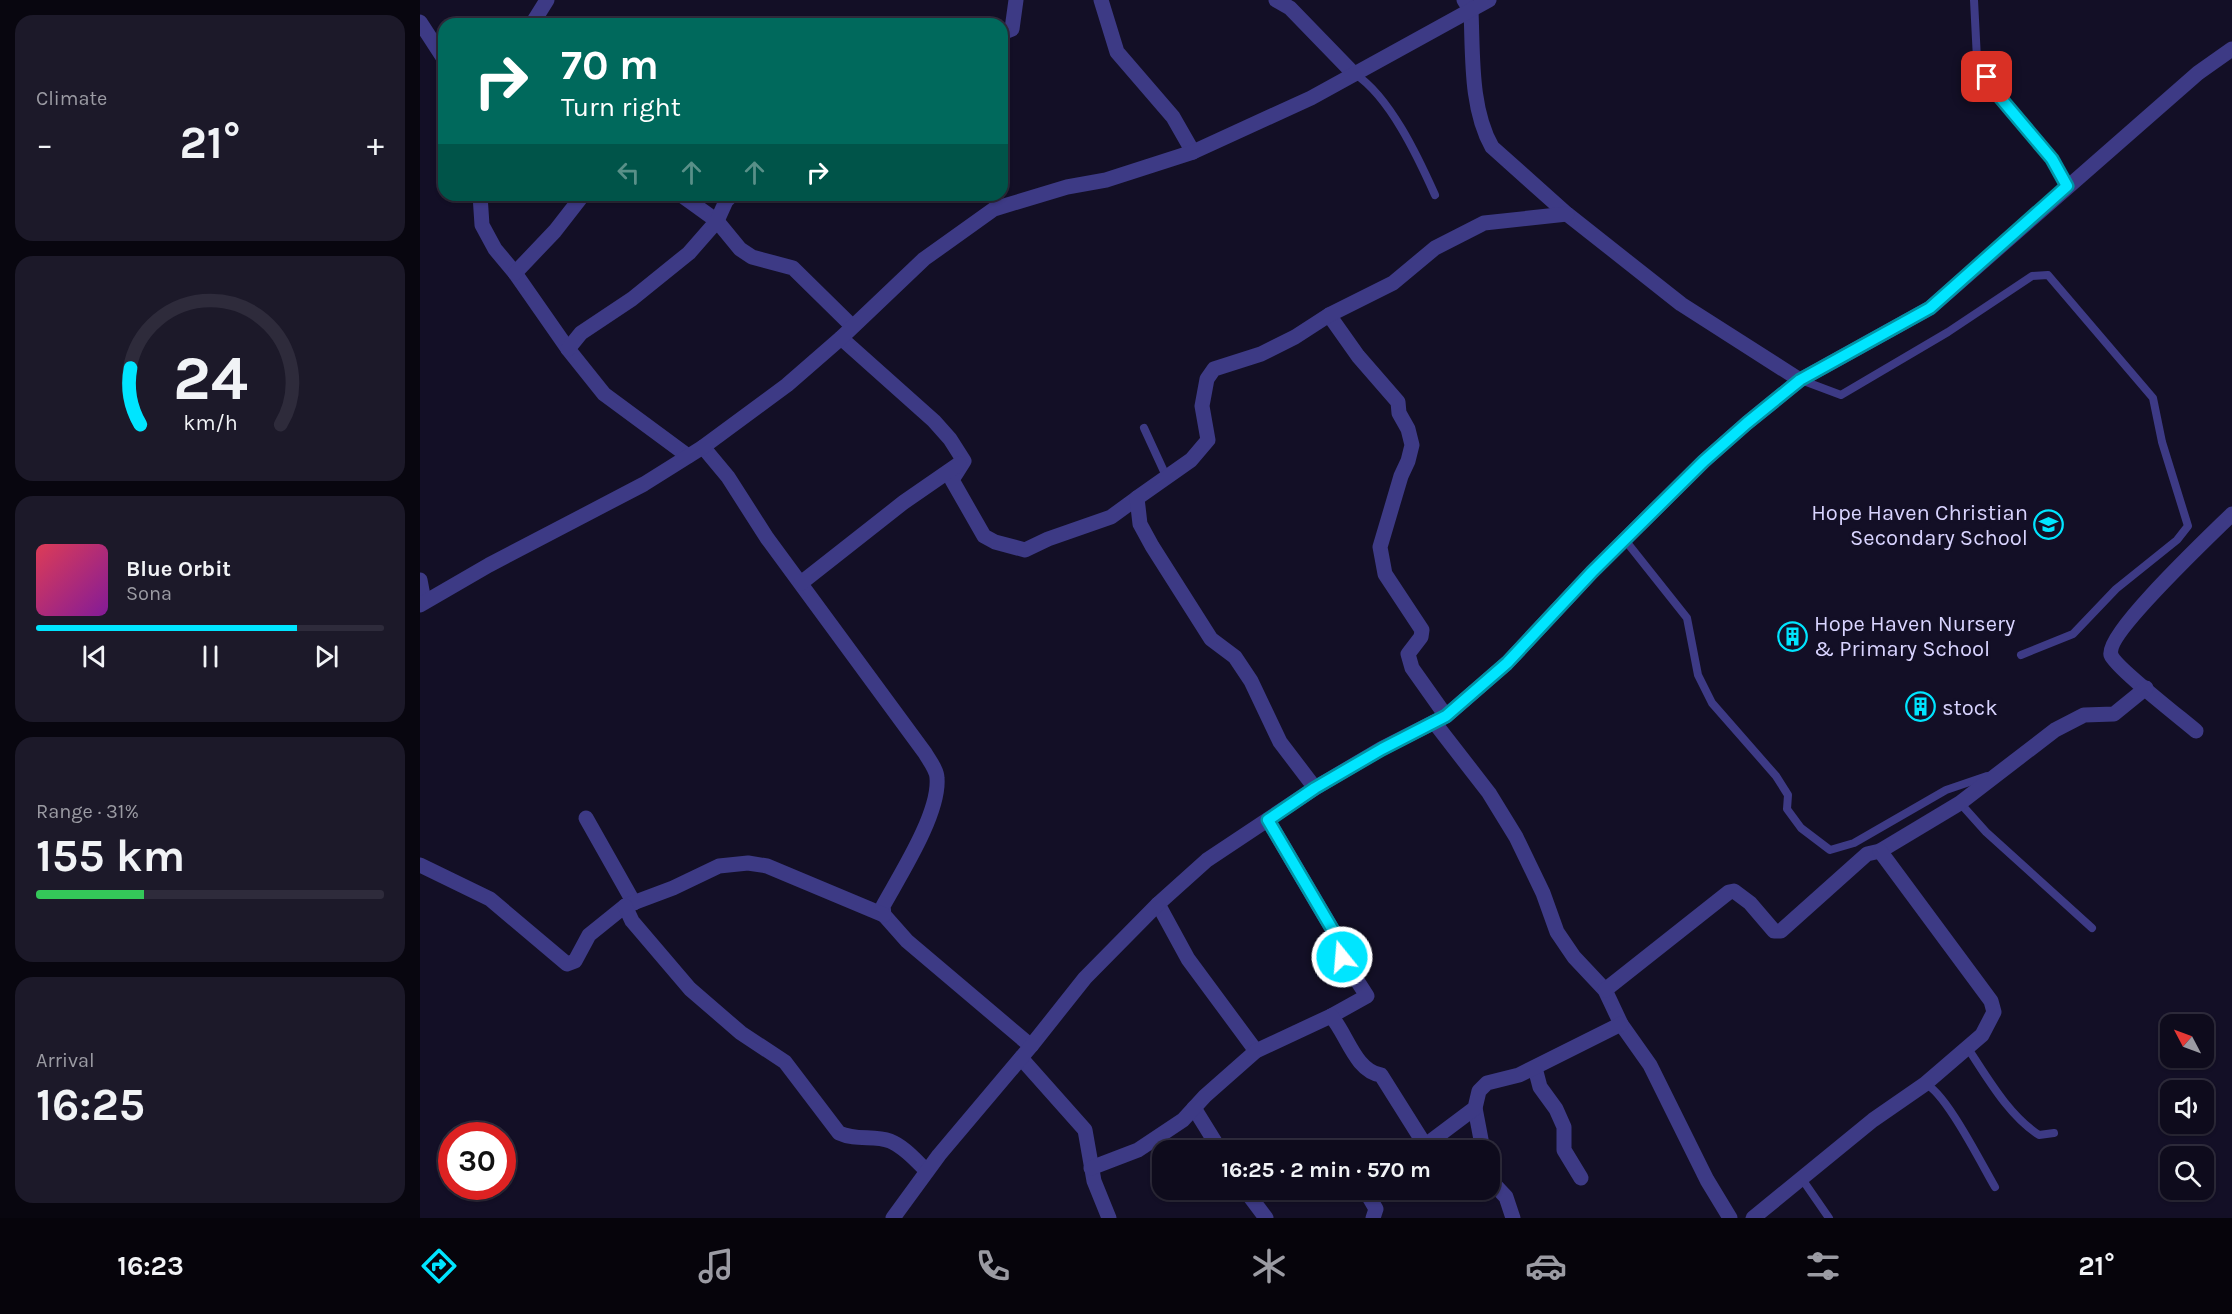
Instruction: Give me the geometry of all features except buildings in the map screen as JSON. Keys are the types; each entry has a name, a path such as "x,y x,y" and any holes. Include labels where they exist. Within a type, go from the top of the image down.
{"street":[{"path":"536,18 547,0"},
{"path":"1008,31 1012,29 1016,0"},
{"path":"1101,0 1117,52 1173,117 1193,152"},
{"path":"420,579 422,603 624,495 704,447 787,385 841,338 924,259 994,209 1067,187 1106,180 1193,152 1311,98 1467,6 1489,0"},
{"path":"1282,1 1354,74"},
{"path":"1467,6 1476,97 1486,136 1492,147 1567,214 1681,304 1800,380"},
{"path":"420,22 438,50"},
{"path":"892,1218 927,1171 1085,978 1158,904 1207,860 1315,788 1440,719 1507,663 1561,603 1704,461 1800,380 1930,308 2198,73 2232,49"},
{"path":"480,201 482,225 495,249 604,394 688,456"},
{"path":"515,273 555,231 578,201"},
{"path":"689,201 717,221 740,249 752,257 793,268 852,326"},
{"path":"568,349 581,333 632,299 689,253 717,221 726,201"},
{"path":"964,461 952,480 984,536 995,542 1025,550 1048,539 1111,517 1191,460 1208,440 1202,406 1207,379 1214,369 1261,354 1329,315 1393,283 1435,248 1484,223 1567,214"},
{"path":"1329,315 1358,356 1398,402 1399,412 1408,429 1412,445 1380,547 1385,574 1422,630 1421,637 1408,654 1412,668 1440,719 1516,837 1543,893 1557,932 1574,957 1605,990 1621,1024 1650,1065 1707,1180 1730,1218"},
{"path":"841,338 934,421 951,439 964,461"},
{"path":"704,447 728,477 767,538 926,753 938,777 931,811 913,853 883,906 884,915"},
{"path":"801,583 904,502 964,461"},
{"path":"1137,498 1140,524 1152,546 1211,639 1235,657 1251,681 1280,742 1315,788"},
{"path":"2196,731 2111,657 2110,651 2118,636 2173,569 2232,514"},
{"path":"1605,990 1729,892 1734,891 1750,903 1774,931 1781,931 1867,854 1880,851 1960,803 1996,773 2055,730 2084,715 2114,714 2146,688"},
{"path":"586,818 630,905 632,921 685,983 741,1033 785,1062 839,1133 852,1138 888,1140 904,1149 927,1171"},
{"path":"1091,1168 1138,1150 1183,1120 1256,1051 1331,1016 1367,996 1342,957 1341,944 1268,820"},
{"path":"1753,1218 1873,1120 1925,1084 1982,1035 1994,1012 1991,1000 1880,851"},
{"path":"420,866 490,899 567,964 575,961 589,934 630,905 719,866 748,863 767,866 884,915 907,940 1026,1052 1085,1130 1091,1168 1109,1218"},
{"path":"1158,904 1188,959 1256,1051"},
{"path":"1331,1016 1341,1027 1360,1062 1371,1073 1381,1075 1418,1140"},
{"path":"1481,1140 1475,1108 1479,1091 1487,1083 1535,1068 1621,1024"},
{"path":"1535,1068 1540,1087 1556,1109 1564,1127 1564,1150 1581,1179"},
{"path":"1194,1108 1214,1140"},
{"path":"1433,1140 1475,1108"},
{"path":"1500,1191 1506,1197 1514,1218"},
{"path":"1252,1200 1266,1218"},
{"path":"1371,1200 1376,1209 1373,1218"}],"lane":[{"path":"1974,0 1977,59 1998,95 2052,159 2067,186"},
{"path":"1354,74 1368,83 1412,147 1435,195"},
{"path":"1800,380 1841,395 1948,332 2032,276 2048,275 2153,398 2162,442 2188,526 2177,540 2116,590 2073,634 2021,655"},
{"path":"1144,428 1167,478"},
{"path":"1624,540 1687,618 1698,675 1712,703 1776,776 1788,795 1787,809 1802,828 1830,850 1854,843 1946,790 1996,773"},
{"path":"1960,803 1986,832 2092,928"},
{"path":"1967,1047 2009,1107 2031,1130 2039,1135 2054,1132"},
{"path":"1925,1084 1932,1086 1946,1103 1995,1187"},
{"path":"1802,1179 1829,1218"}],"place":[{"name":"Hope Haven Christian Secondary School","path":"2049,525"},
{"name":"Hope Haven Nursery & Primary School","path":"1793,636"},
{"name":"stock","path":"1921,707"}],"route":[{"path":"1342,957 1341,944 1268,820 1315,788 1382,749 1446,716 1507,663 1561,603 1704,461 1747,423 1800,380 1866,342 1911,321 1930,308 2067,186 2052,159 1998,95 1987,77"}]}
